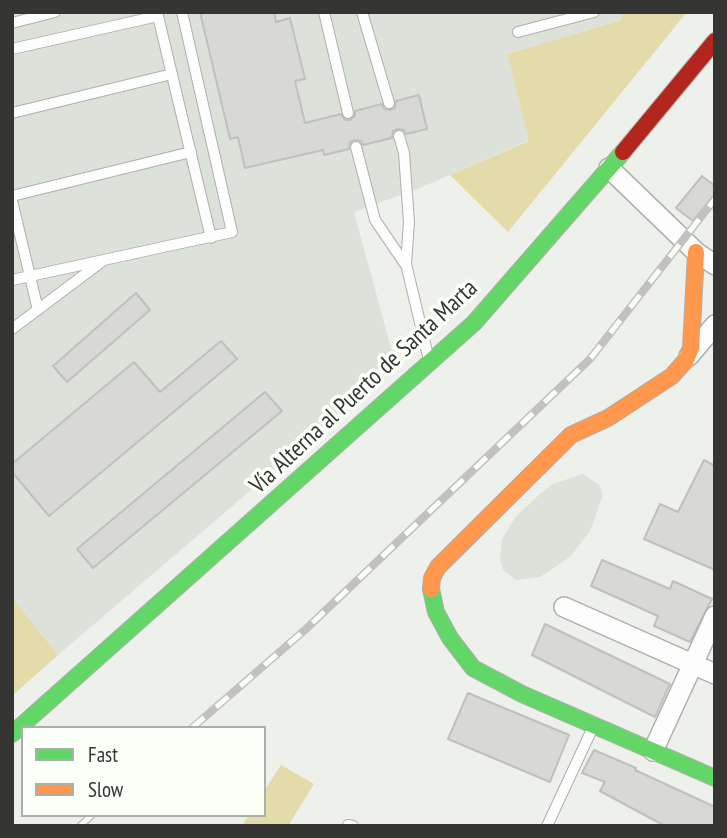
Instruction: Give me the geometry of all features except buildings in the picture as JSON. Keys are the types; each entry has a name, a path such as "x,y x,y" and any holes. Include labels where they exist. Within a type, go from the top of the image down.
{"main road":[{"name":"Vía Alterna al Puerto de Santa Marta","path":"12,734 474,323 715,41"},
{"path":"696,251 691,348 686,360 672,376 608,418 571,435 438,567 432,579 430,593 436,612 450,638 473,668 522,694 715,778"}],"street":[{"path":"609,168 696,251 715,265"},
{"path":"686,360 715,325"},
{"path":"564,607 715,674"},
{"path":"653,751 715,616"}],"lane":[{"path":"12,23 55,12"},
{"path":"12,280 231,233 233,229 182,12"},
{"path":"324,12 348,113"},
{"path":"362,12 389,103"},
{"path":"518,32 594,12"},
{"path":"12,49 157,14 211,238"},
{"path":"12,113 172,74"},
{"path":"399,136 404,153 409,222 405,264 430,362"},
{"path":"356,147 375,220 405,264"},
{"path":"38,310 12,199 191,152"},
{"path":"12,329 108,258"},
{"path":"547,826 594,725"},
{"path":"348,825 354,826"}],"shaded area":[{"path":"12,12 621,12 622,20 507,54 530,140 422,187 354,212 396,366 58,655 12,597"},
{"path":"621,12 687,12 508,232 450,175 529,141 507,54 622,20"},
{"path":"583,474 599,485 603,495 590,531 570,557 540,577 516,580 503,570 500,559 502,539 517,515 553,484"},
{"path":"12,597 58,655 12,696"},
{"path":"281,765 314,784 288,826 242,826 248,817 266,817 266,788"}],"railway":[{"path":"194,726 306,629 590,359 715,199"},
{"path":"80,826 90,817"}],"traffic: fast":[{"path":"12,734 474,323 623,152"},
{"path":"431,589 436,612 450,638 473,668 522,694 715,778"}],"traffic: slow":[{"path":"431,589 432,578 438,567 571,435 608,418 672,376 686,360 691,348 696,252"}],"traffic: jam":[{"path":"623,152 715,41"}]}
